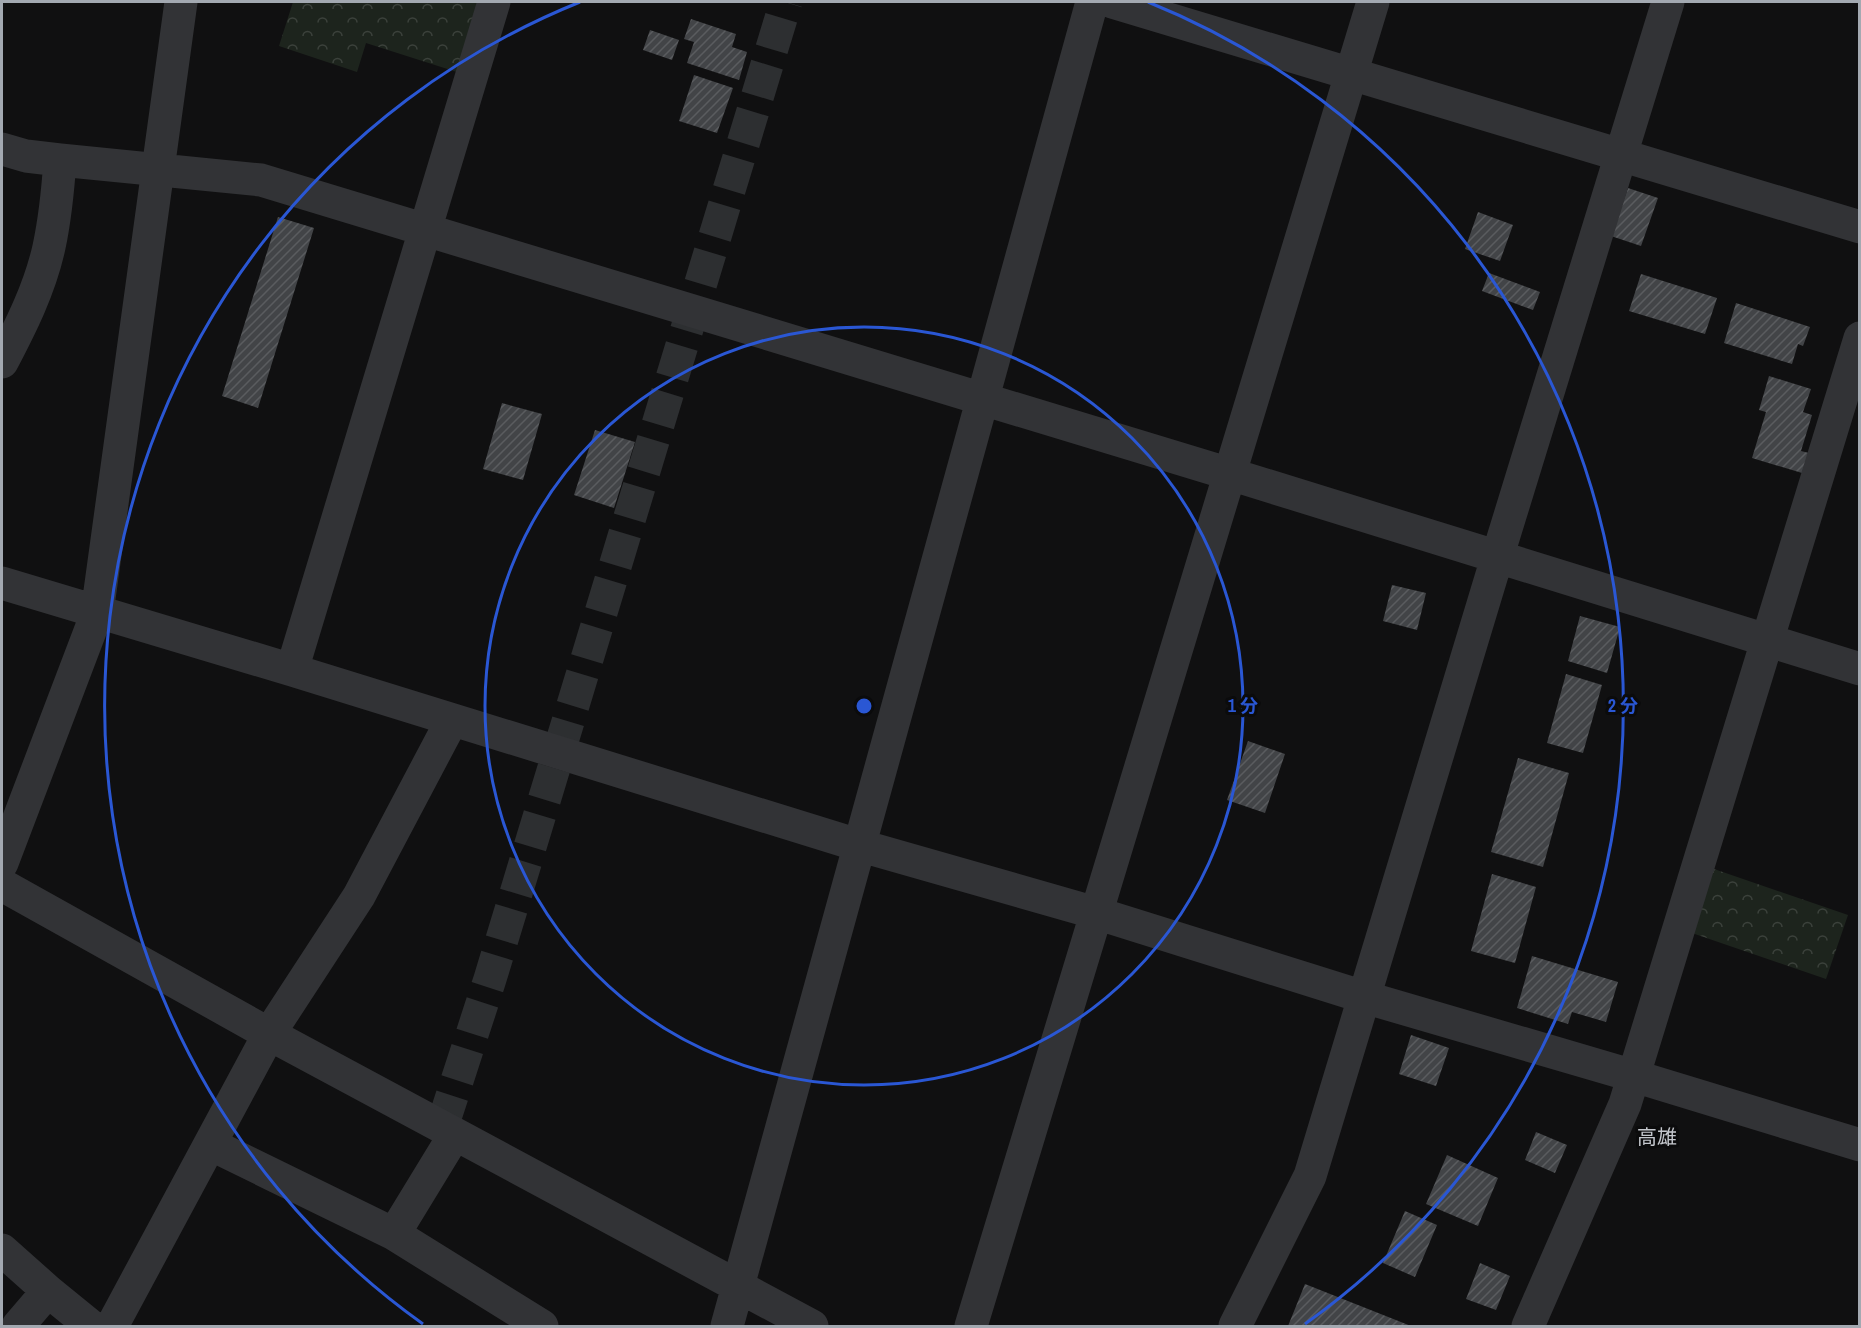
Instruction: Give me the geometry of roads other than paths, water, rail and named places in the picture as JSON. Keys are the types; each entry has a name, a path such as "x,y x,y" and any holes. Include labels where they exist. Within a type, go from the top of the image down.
{"street":[{"path":"2,863 97,613 181,2"},
{"path":"292,670 494,2"},
{"path":"727,1326 858,844 1092,2"},
{"path":"1112,2 1860,227"},
{"path":"970,1326 1373,2"},
{"path":"1235,1326 1310,1176 1668,2"},
{"path":"2,150 26,156 60,160 261,180 1230,474 1860,669"},
{"path":"2,362 30,302 46,258 58,190 60,160"},
{"path":"1528,1326 1625,1104 1860,338"},
{"path":"2,584 1860,1145"},
{"path":"112,1326 269,1034 359,896 452,720"},
{"path":"2,885 269,1034 812,1326"},
{"path":"394,1234 455,1134"},
{"path":"210,1144 394,1234 542,1326"},
{"path":"2,1250 48,1292 92,1326"},
{"path":"18,1326 48,1292"}],"tunnel":[{"path":"442,1127 490,979 786,2"}],"district":[{"name":"高雄","path":"1657,1137"}]}
